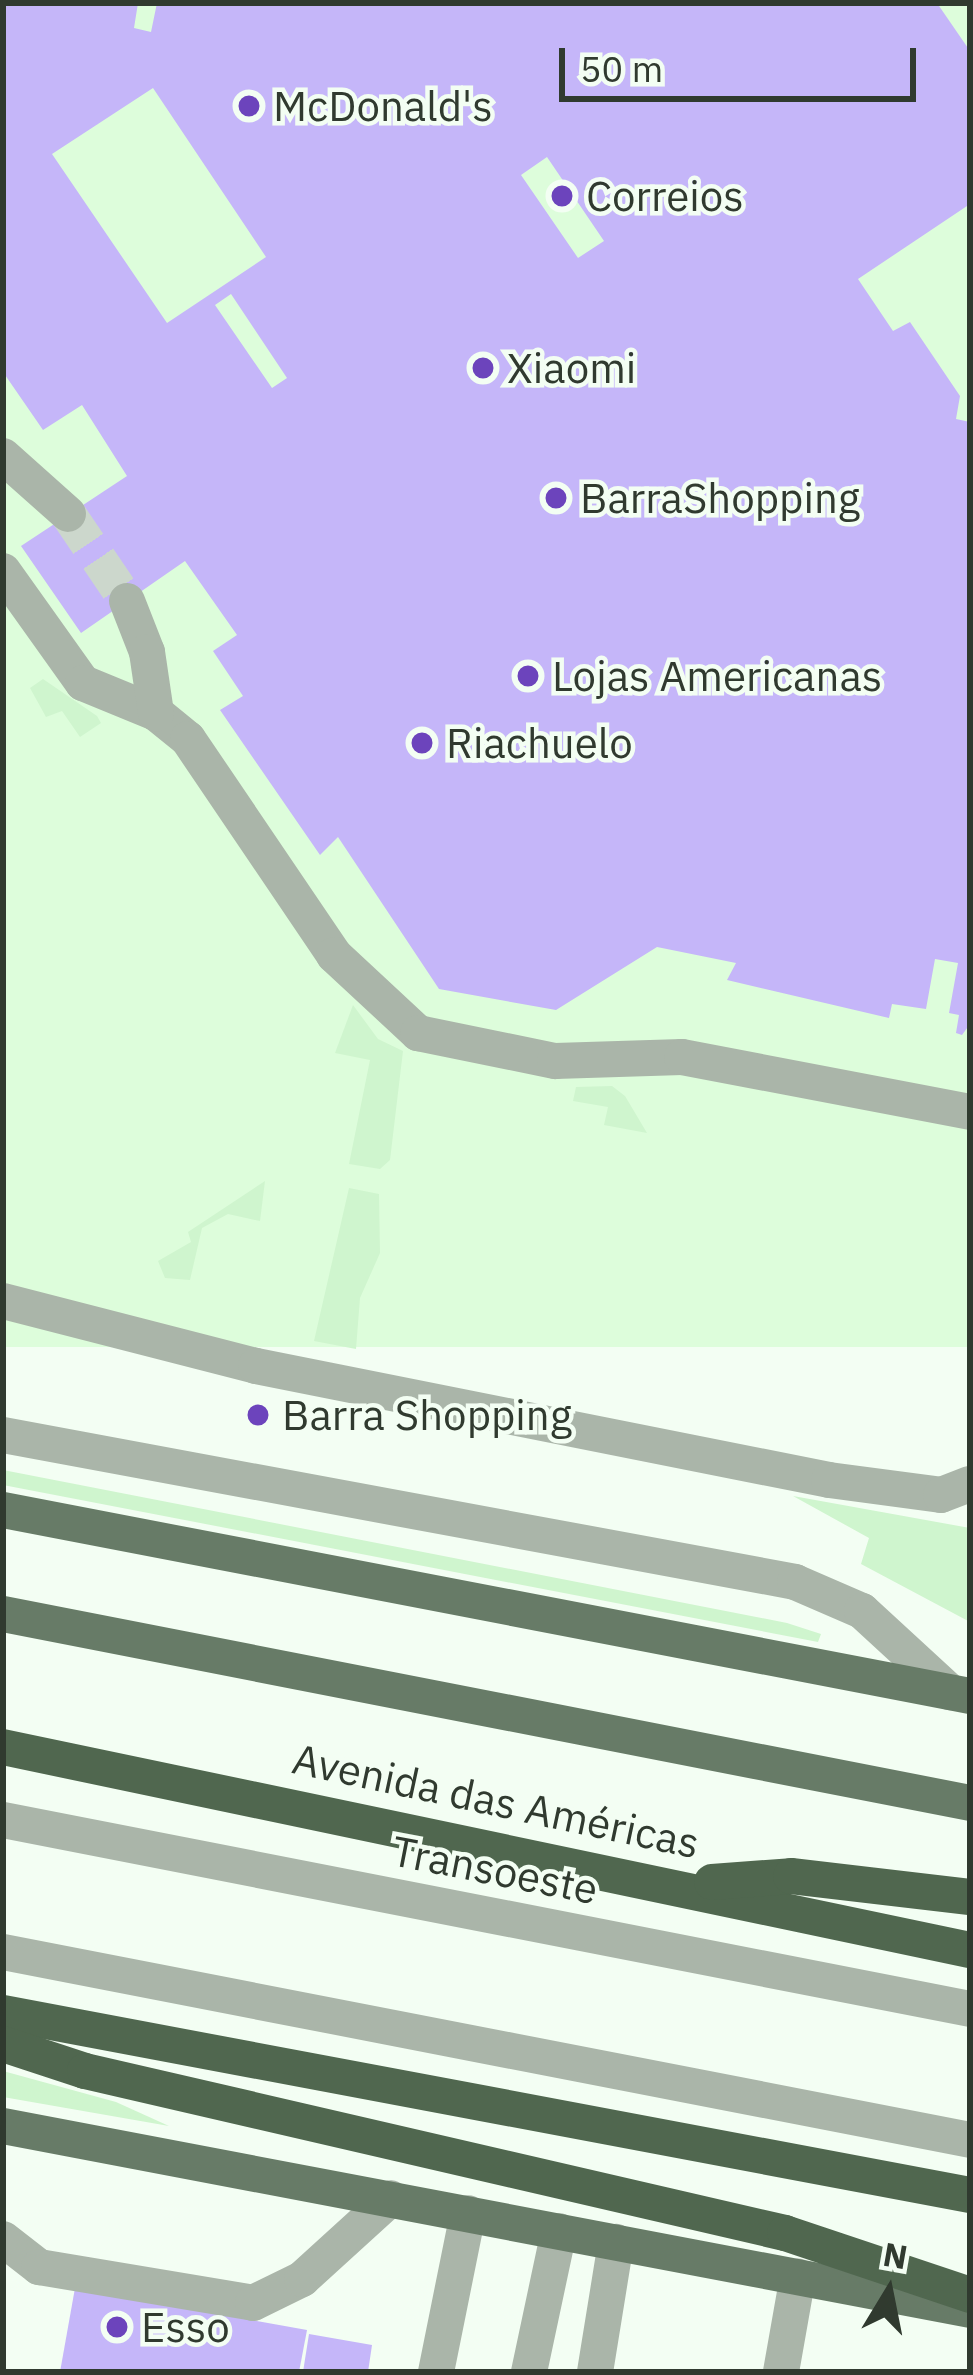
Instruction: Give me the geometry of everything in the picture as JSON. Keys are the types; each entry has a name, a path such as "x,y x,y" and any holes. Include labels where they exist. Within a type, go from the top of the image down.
{"highway":[{"name":"Avenida das Américas","path":"3,1747 691,1887 970,1950"},
{"path":"691,1887 791,1876 970,1897"},
{"path":"3,2013 970,2195"},
{"path":"3,2044 86,2071 785,2233 970,2295"}],"main road":[{"path":"3,1510 960,1694"},
{"name":"Avenida das Américas","path":"3,1614 970,1803"},
{"path":"3,2126 970,2310"}],"lane":[{"path":"3,456 68,514"},
{"path":"3,571 83,683 156,713 188,739 334,955 418,1033 555,1060 682,1057 970,1112"},
{"path":"127,602 147,652 156,713"},
{"path":"3,1301 256,1366 829,1480 960,1493"},
{"path":"3,1435 795,1582 862,1611 960,1694"},
{"name":"Transoeste","path":"3,1820 970,2009"},
{"path":"3,1952 970,2140"},
{"path":"3,2240 39,2267 254,2303 302,2279 391,2198"},
{"path":"436,2372 468,2213"},
{"path":"529,2372 559,2231"},
{"path":"595,2372 616,2242"},
{"path":"781,2372 798,2276"}],"shaded area":[{"path":"3,3 970,3 970,1347 3,1347"},
{"path":"43,679 101,723 80,737 62,711 46,717 30,688"},
{"path":"353,1005 378,1039 403,1051 390,1160 380,1169 349,1164 370,1060 335,1053"},
{"path":"612,1086 625,1096 647,1133 604,1125 608,1107 573,1101 576,1087"},
{"path":"265,1181 260,1221 228,1214 202,1228 190,1280 165,1278 158,1261 191,1242 188,1232"},
{"path":"349,1188 379,1194 380,1253 360,1298 356,1349 314,1341"},
{"path":"3,1470 787,1623 821,1634 818,1642 3,1485"},
{"path":"793,1496 970,1528 970,1622 861,1564 869,1538"},
{"path":"3,2071 116,2102 169,2126 3,2097"}],"building":[{"name":"BarraShopping","path":"3,3 138,3 134,28 151,32 157,3 937,3 970,51 970,204 858,279 893,331 910,322 960,396 956,419 970,422 970,1024 962,1035 956,1033 959,1015 949,1013 958,963 935,959 926,1009 892,1004 889,1018 727,980 736,963 657,947 556,1010 439,989 338,837 320,855 220,710 243,696 213,651 237,635 185,561 81,633 21,546 127,476 82,405 43,430 3,372","holes":["153,88 266,257 167,323 52,154","547,157 604,241 578,258 521,175","231,294 287,378 272,388 215,305"]},
{"name":"Esso","path":"75,2288 307,2330 299,2372 60,2372"},
{"path":"309,2334 372,2345 368,2372 303,2372"}],"tunnel":[{"path":"68,514 127,601"}],"place":[{"name":"McDonald's","path":"249,106"},
{"name":"Correios","path":"562,196"},
{"name":"Xiaomi","path":"483,368"},
{"name":"BarraShopping","path":"556,498"},
{"name":"Lojas Americanas","path":"528,676"},
{"name":"Riachuelo","path":"422,743"},
{"name":"Barra Shopping","path":"258,1415"},
{"name":"Esso","path":"117,2327"}]}
